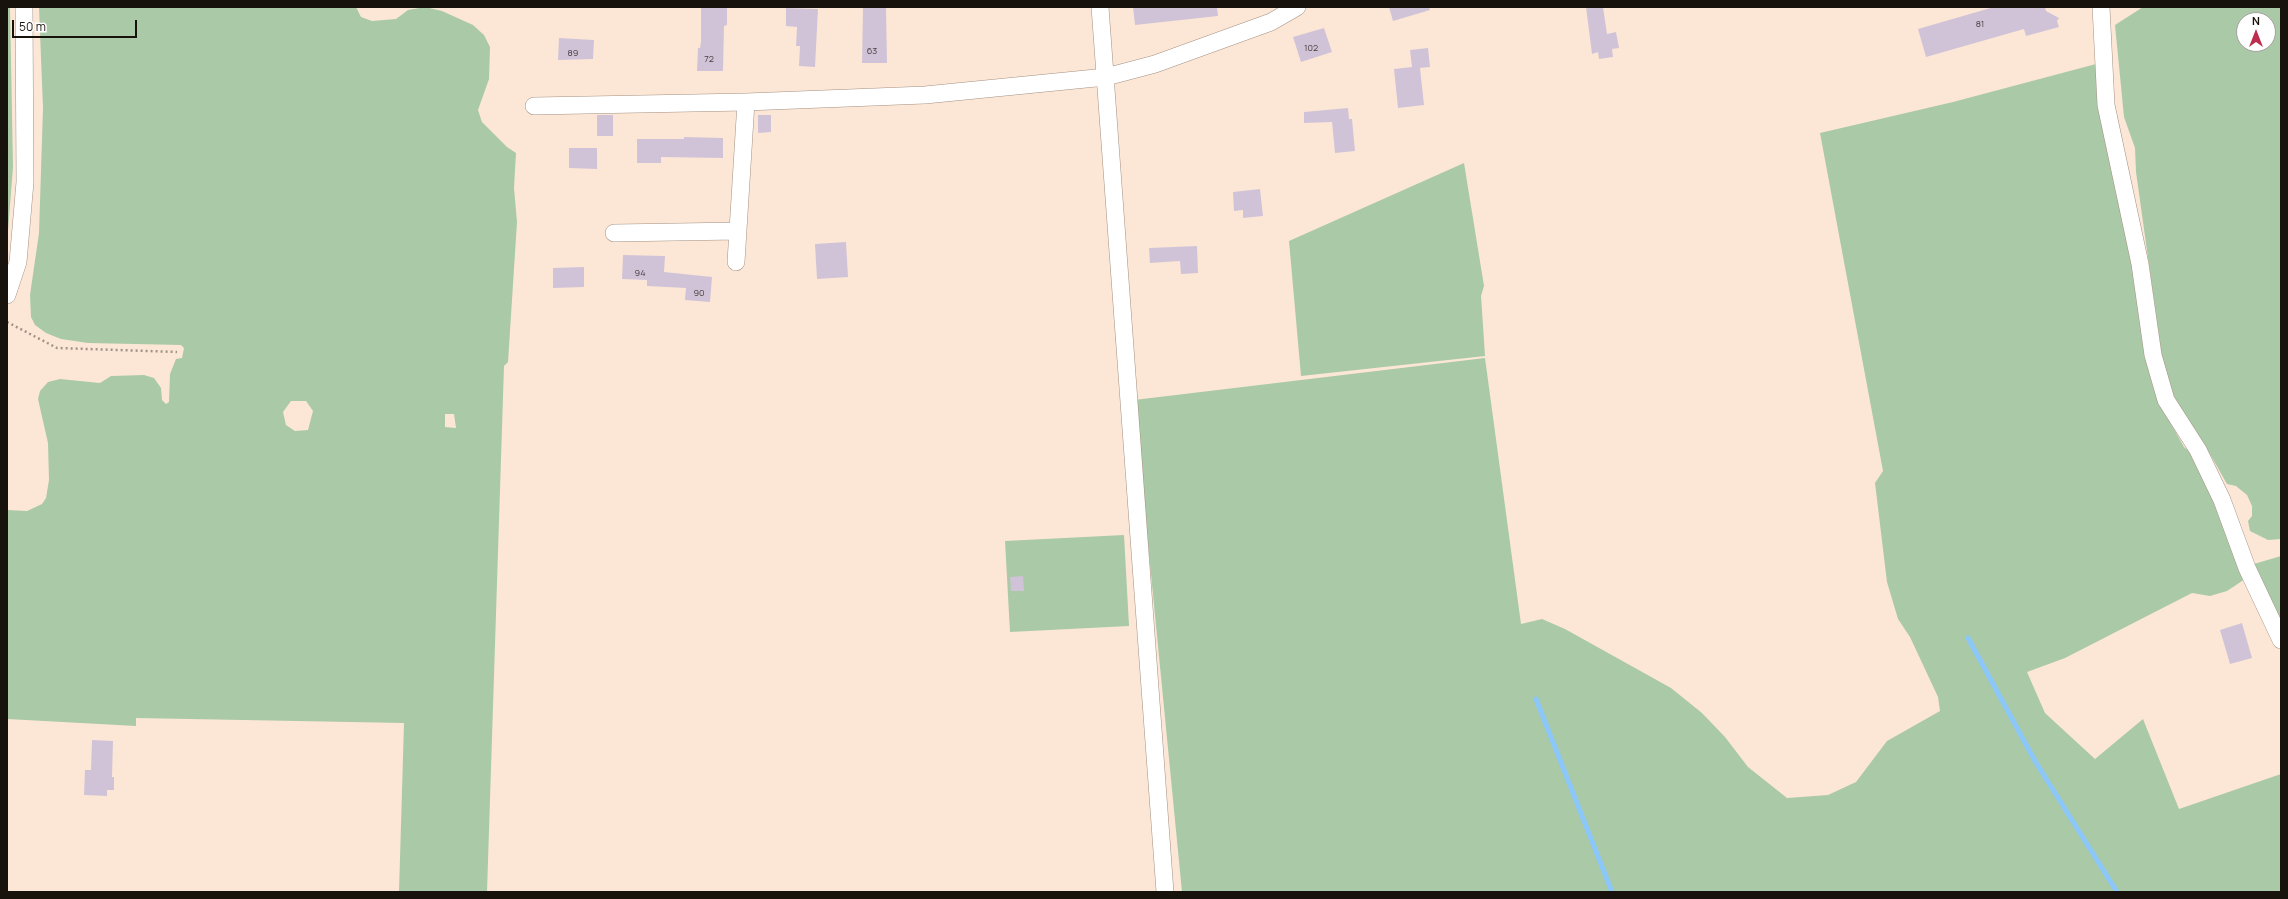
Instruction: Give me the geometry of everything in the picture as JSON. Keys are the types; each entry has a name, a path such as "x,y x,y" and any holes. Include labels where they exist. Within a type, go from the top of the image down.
{"street":[{"path":"7,295 18,262 26,182 24,7"},
{"path":"1100,7 1165,892"},
{"path":"534,106 746,102 925,94 1106,77 1154,64 1271,22 1297,7"},
{"path":"2101,7 2106,105 2140,264 2153,355 2166,400 2198,450 2222,500 2247,568 2281,640"},
{"path":"736,262 746,102"},
{"path":"614,233 738,231"}],"path":[{"path":"7,322 57,348 178,352"}],"green space":[{"path":"7,7 10,7 13,167 7,244"},
{"path":"39,7 356,7 361,17 372,21 396,19 408,10 425,7 442,11 473,25 484,35 490,47 489,79 478,110 482,122 507,147 516,153 514,188 517,222 508,362 504,366 487,892 399,892 404,723 136,718 136,726 7,719 7,510 27,511 42,504 46,498 49,480 48,443 38,399 40,391 48,382 60,379 100,383 111,376 144,375 154,378 161,388 162,400 166,404 169,402 170,374 176,359 182,358 184,348 181,345 88,343 61,339 46,333 35,325 31,317 30,295 39,233 43,108","holes":["291,401 306,401 313,411 308,430 295,431 286,425 283,412","445,414 454,414 456,428 445,427"]},
{"path":"2143,7 2281,7 2281,539 2268,540 2250,531 2248,521 2252,516 2252,506 2247,495 2236,486 2227,484 2206,447 2179,408 2164,372 2136,172 2135,148 2124,117 2115,25"},
{"path":"2096,64 2132,256 2146,361 2153,387 2161,406 2184,447 2194,456 2206,478 2245,579 2227,591 2210,596 2192,593 2065,658 2027,672 2045,713 2095,759 2143,719 2179,809 2281,774 2281,892 1182,892 1134,400 1485,358 1521,624 1542,619 1565,629 1671,688 1702,713 1725,737 1748,767 1787,798 1828,795 1856,782 1887,741 1940,711 1938,697 1910,637 1898,619 1887,582 1875,483 1883,471 1820,133 1953,102"},
{"path":"1464,163 1484,286 1481,296 1485,356 1301,376 1289,241"},
{"path":"1124,535 1129,626 1010,632 1005,541"},
{"path":"2281,556 2281,629 2254,564"}],"building":[{"path":"701,7 727,7 727,25 724,26 723,71 697,71 698,48 700,48 701,42"},
{"path":"863,7 886,7 887,63 862,63"},
{"path":"1133,7 1217,7 1218,16 1135,25"},
{"path":"1389,7 1429,7 1430,10 1393,21"},
{"path":"1586,7 1603,7 1607,34 1616,32 1619,48 1612,49 1613,57 1599,59 1598,52 1592,54"},
{"path":"1994,7 2045,7 2046,11 2059,18 2057,21 2059,27 2026,36 2024,29 1926,57 1918,29"},
{"path":"786,8 818,9 815,67 799,66 800,46 796,46 797,27 786,26"},
{"path":"1324,28 1332,52 1301,62 1293,37"},
{"path":"559,38 594,40 593,59 558,60"},
{"path":"1428,48 1430,67 1420,68 1424,105 1398,108 1394,69 1412,67 1410,50"},
{"path":"1348,108 1349,119 1352,119 1355,151 1335,153 1332,122 1304,123 1304,112"},
{"path":"597,115 613,115 613,136 597,136"},
{"path":"758,115 771,115 771,132 758,133"},
{"path":"684,137 723,138 723,158 661,157 661,163 637,163 637,139 684,139"},
{"path":"569,148 597,148 597,169 569,168"},
{"path":"1260,189 1263,216 1243,218 1243,210 1234,211 1233,192"},
{"path":"846,242 848,277 817,279 815,244"},
{"path":"1197,246 1198,273 1181,274 1180,261 1150,263 1149,248"},
{"path":"623,255 665,256 664,272 712,277 710,302 685,300 686,288 647,286 647,280 622,279"},
{"path":"584,267 584,287 553,288 553,268"},
{"path":"1023,576 1024,591 1011,591 1010,577"},
{"path":"2242,623 2252,658 2230,664 2220,630"},
{"path":"92,740 113,741 112,777 114,777 114,790 107,790 107,796 84,795 85,770 91,770"}],"waterway":[{"path":"1968,638 2035,761 2117,892"},
{"path":"1536,699 1612,892"}]}
